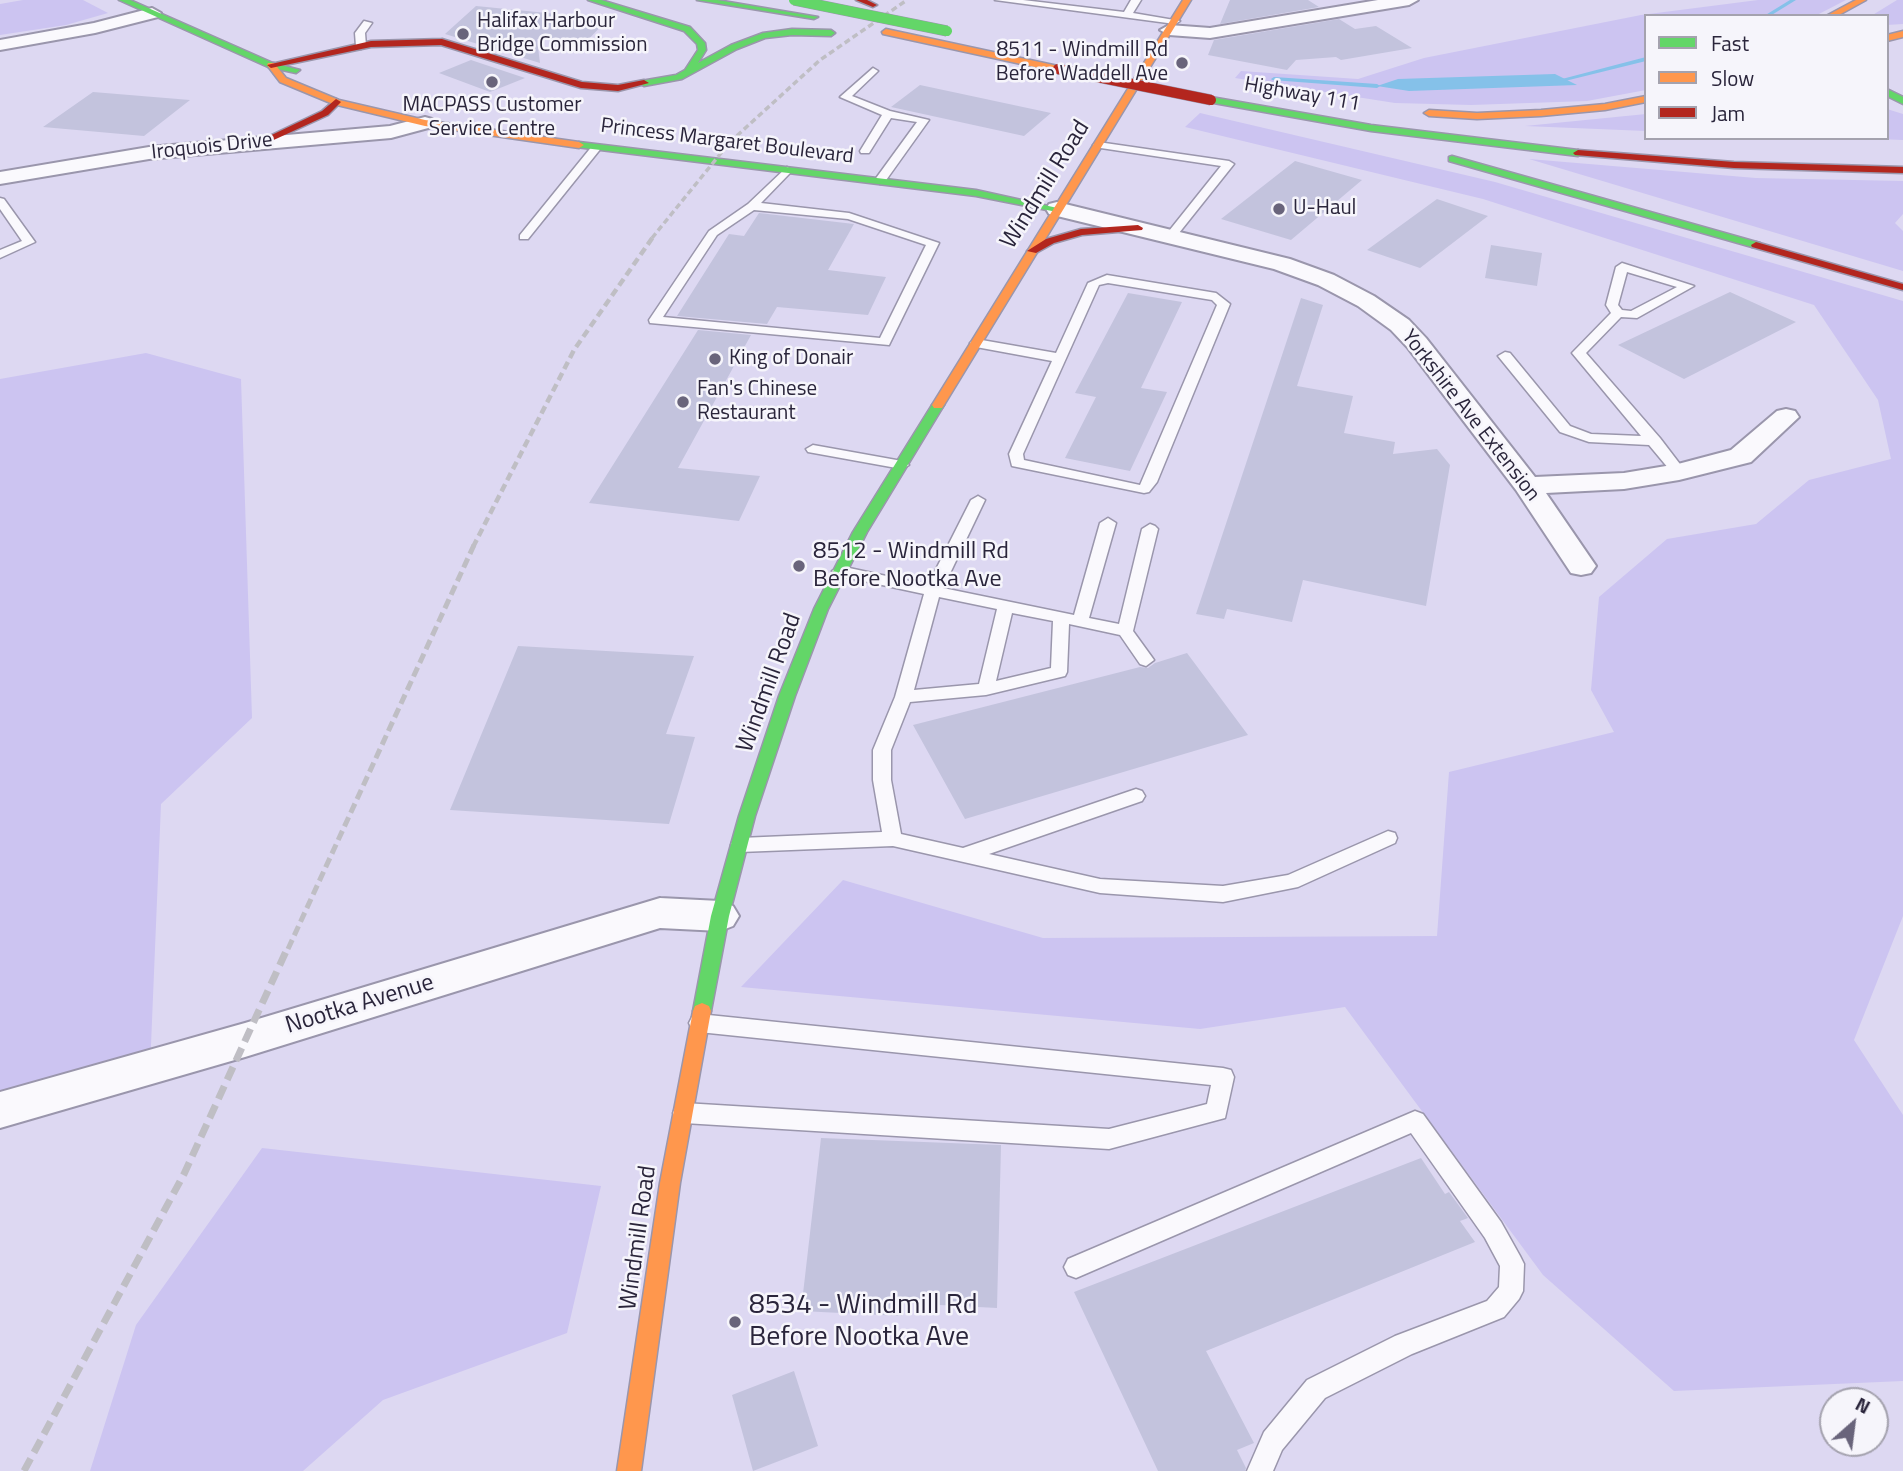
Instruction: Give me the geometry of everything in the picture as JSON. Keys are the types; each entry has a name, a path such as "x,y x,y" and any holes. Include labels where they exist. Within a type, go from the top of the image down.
{"main road":[{"name":"Princess Margaret Boulevard","path":"123,0 271,65 305,72 373,102 393,114"},
{"path":"592,0 673,23 694,35 701,43 702,50 688,72"},
{"name":"Highway 111","path":"701,0 878,35 941,37"},
{"name":"Highway 111","path":"793,0 941,37 1215,93 1274,98 1386,116 1565,138 1709,150 1903,155"},
{"name":"Windmill Road","path":"629,1471 670,1183 720,916 787,696 821,609 860,532 1187,0"},
{"path":"1834,14 1862,0"},
{"path":"867,3 941,37"},
{"path":"271,65 396,41 442,42 545,75 599,88 639,86 688,72 734,47 764,36 792,32 831,33 848,29"},
{"name":"Princess Margaret Boulevard","path":"271,65 284,80 336,102 425,123 1014,198 1057,209"},
{"name":"Highway 111","path":"1215,93 1260,110 1385,130 1569,152 1734,165 1903,170"},
{"path":"1274,98 1315,102"},
{"path":"1407,112 1478,116 1541,113 1605,107 1644,99"},
{"path":"262,142 325,113 336,102"},
{"path":"1260,110 1413,149"},
{"path":"1439,156 1903,287"},
{"path":"1032,251 1050,241 1080,232 1138,228"}],"street":[{"path":"1172,25 1210,33 1409,0"},
{"path":"0,45 58,35 152,13"},
{"name":"Iroquois Drive","path":"0,177 149,153 391,132 425,123"},
{"name":"Yorkshire Ave Extension","path":"1057,209 1282,264 1326,280 1366,300 1400,325 1417,343 1527,486 1581,566"},
{"path":"1527,486 1624,481 1679,472 1741,456 1786,417"},
{"name":"Nootka Avenue","path":"0,1110 245,1041 660,913 720,916"}],"lane":[{"path":"1000,0 1127,16 1172,25"},
{"path":"1127,16 1136,0"},
{"path":"361,46 360,33 367,23"},
{"path":"873,71 845,97 888,114 924,120 880,181"},
{"path":"865,151 888,114"},
{"path":"1098,145 1229,164 1171,236"},
{"path":"524,237 597,147"},
{"path":"752,206 849,216 933,243 884,342 655,320 713,233 752,206 787,170"},
{"path":"0,201 29,242 0,254"},
{"path":"1622,267 1688,286 1633,315 1618,313 1612,305 1622,267"},
{"path":"1107,279 1124,280 1216,297 1224,304 1150,482 1144,489 1017,463 1016,454 1060,358 1094,283 1107,279"},
{"path":"1618,313 1578,353 1679,472"},
{"path":"976,343 1060,358"},
{"path":"1505,356 1565,429 1589,438 1655,441"},
{"path":"813,449 902,465"},
{"path":"893,839 882,780 882,750 904,697 933,591 978,500"},
{"path":"1080,622 1108,523"},
{"path":"1125,631 1150,529"},
{"path":"840,570 1125,631 1146,660"},
{"path":"986,689 1006,606"},
{"path":"904,697 986,689 1059,672 1062,618"},
{"path":"963,855 1136,796"},
{"path":"740,845 893,839 1100,886 1223,894 1291,882 1388,838"},
{"path":"683,1113 1109,1139 1217,1111 1223,1077 699,1023"},
{"path":"1076,1267 1415,1121 1493,1230 1512,1264 1511,1291 1495,1309 1404,1345 1316,1389 1273,1441 1260,1471"}],"shaded area":[{"path":"23,0 83,0 108,13 66,25 0,35 0,4"},
{"path":"1758,0 1846,0 1819,14 1649,14"},
{"path":"1897,0 1903,0 1903,24 1889,25 1889,14 1874,14"},
{"path":"1644,15 1644,90 1587,101 1471,105 1395,103 1235,78 1241,71 1358,79 1424,58"},
{"path":"1889,110 1903,114 1903,140 1889,139"},
{"path":"1200,113 1495,182 1903,301 1903,916 1854,1040 1903,1115 1903,1381 1674,1391 1543,1275 1345,1007 1200,1029 741,987 843,880 1043,938 1437,936 1449,772 1614,732 1591,690 1599,597 1667,539 1756,524 1809,480 1891,459 1878,400 1814,305 1483,199 1185,127"},
{"path":"1644,114 1644,131 1525,126"},
{"path":"1529,159 1756,178 1903,181 1903,214 1895,223 1903,231 1903,271"},
{"path":"146,353 241,379 252,718 161,804 150,1069 0,1110 0,379"},
{"path":"262,1148 601,1186 567,1333 383,1400 303,1471 90,1471 136,1325"}],"water":[{"path":"1555,74 1577,85 1409,91 1377,86 1398,79"}],"building":[{"path":"1230,0 1308,0 1319,7 1220,24"},
{"name":"Halifax Harbour Bridge Commission","path":"476,6 608,19 584,44 537,39 540,63 445,34"},
{"path":"1339,19 1355,29 1376,26 1412,48 1341,60 1336,57 1296,60 1287,70 1208,55 1214,40"},
{"path":"471,60 525,78 490,92 439,73"},
{"path":"920,85 1051,113 1024,136 891,107"},
{"path":"93,92 190,100 144,136 43,127"},
{"path":"1295,161 1362,180 1291,240 1221,219"},
{"path":"1437,199 1488,216 1420,268 1367,250"},
{"path":"759,213 854,224 828,270 886,277 868,315 777,307 767,324 677,316 729,234 744,236"},
{"path":"1491,245 1542,253 1537,286 1485,278"},
{"path":"1730,292 1796,322 1684,379 1618,345"},
{"path":"1128,293 1182,302 1141,388 1167,392 1130,471 1065,458 1096,397 1075,393"},
{"path":"1301,298 1323,305 1297,386 1353,396 1344,433 1395,442 1393,454 1437,449 1450,465 1426,606 1303,580 1292,622 1227,609 1224,619 1196,614"},
{"path":"698,330 751,335 678,468 760,476 739,521 589,503"},
{"path":"518,646 694,656 666,734 695,737 669,824 450,810"},
{"path":"1187,653 1248,735 965,819 913,725 1140,667 1148,668 1155,663"},
{"path":"821,1138 1001,1145 997,1308 902,1303 902,1316 801,1311"},
{"path":"1421,1158 1445,1194 1449,1192 1468,1218 1460,1221 1475,1242 1206,1351 1254,1443 1237,1450 1245,1471 1158,1471 1074,1292"},
{"path":"794,1371 818,1446 753,1471 732,1395"}],"waterway":[{"path":"1770,14 1794,0"},
{"path":"1565,79 1644,59"},
{"path":"1274,79 1377,86"}],"railway":[{"path":"652,238 730,142 820,60 907,0"},
{"path":"474,545 574,350 653,237"},
{"path":"288,949 474,545"},
{"path":"24,1471 184,1174 288,947"}],"traffic: fast":[{"path":"123,0 271,65 296,70"},
{"path":"592,0 687,29 701,43 702,50 688,72"},
{"path":"701,0 814,17"},
{"path":"794,0 947,31"},
{"path":"644,83 679,77 734,47 763,36 792,32 831,33"},
{"path":"1889,93 1903,101"},
{"path":"1211,100 1371,128 1578,153"},
{"path":"579,145 976,193 1057,209"},
{"path":"1452,159 1756,245"},
{"path":"702,1011 720,916 747,816 787,696 821,609 860,532 938,405"}],"traffic: slow":[{"path":"938,405 1187,0"},
{"path":"1834,14 1862,0"},
{"path":"886,32 1058,69"},
{"path":"1889,38 1903,34"},
{"path":"271,65 283,80 336,102 425,123 579,145"},
{"path":"1429,113 1477,116 1541,113 1605,107 1644,99"},
{"path":"629,1471 670,1183 702,1011"}],"traffic: jam":[{"path":"860,0 873,5"},
{"path":"271,65 371,44 442,42 581,85 618,88 644,83"},
{"path":"1058,69 1211,100"},
{"path":"262,142 325,113 336,102"},
{"path":"1578,153 1734,165 1903,170"},
{"path":"1032,251 1050,241 1081,232 1138,228"},
{"path":"1756,245 1903,287"}],"place":[{"name":"Halifax Harbour Bridge Commission","path":"463,34"},
{"name":"8511 - Windmill Rd Before Waddell Ave","path":"1182,63"},
{"name":"MACPASS Customer Service Centre","path":"492,82"},
{"name":"U-Haul","path":"1279,209"},
{"name":"King of Donair","path":"715,359"},
{"name":"Fan's Chinese Restaurant","path":"683,402"},
{"name":"8512 - Windmill Rd Before Nootka Ave","path":"799,566"},
{"name":"8534 - Windmill Rd Before Nootka Ave","path":"735,1322"}]}
